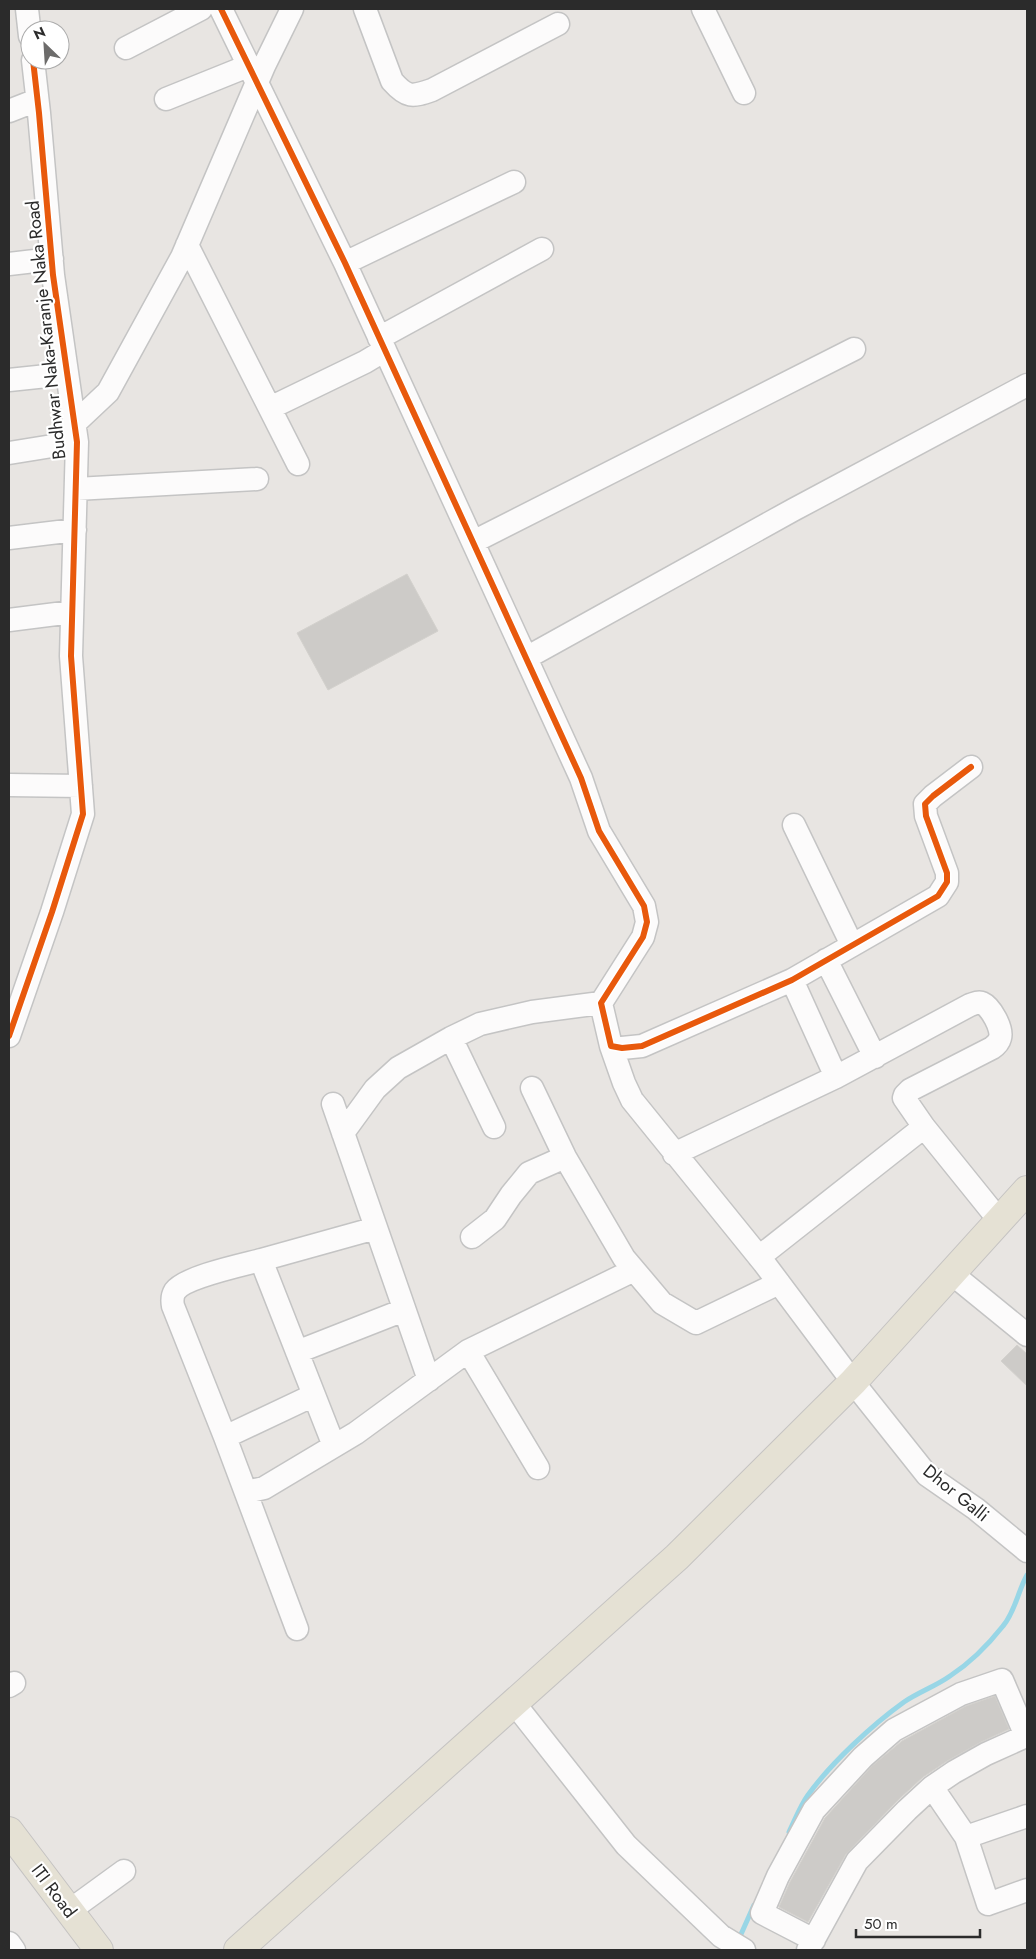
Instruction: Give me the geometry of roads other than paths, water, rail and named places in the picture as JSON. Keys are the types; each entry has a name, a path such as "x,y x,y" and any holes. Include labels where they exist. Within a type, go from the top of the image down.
{"main road":[{"path":"238,1950 677,1557 853,1382 1027,1190"},
{"name":"ITI Road","path":"9,1831 99,1950"}],"street":[{"path":"126,48 201,9"},
{"path":"221,9 345,263 581,778 599,831 644,906 647,922 643,937 601,1003 532,1012 480,1024 451,1038 398,1068 375,1089 343,1133"},
{"path":"9,453 76,433 108,392 182,258 252,75 292,9"},
{"path":"365,9 392,81 409,96 432,90 558,24"},
{"path":"703,9 744,93"},
{"name":"Budhwar Naka-Karanje Naka Road","path":"9,1036 52,912 83,814 71,656 76,433 66,374 52,259 34,70"},
{"path":"166,99 252,75"},
{"path":"9,111 37,100"},
{"path":"345,263 514,182"},
{"path":"187,245 298,464"},
{"path":"270,408 365,362 382,344 542,249"},
{"path":"9,264 52,259"},
{"path":"473,542 854,349"},
{"path":"9,380 66,374"},
{"path":"526,658 793,510 1027,385"},
{"path":"76,489 257,479"},
{"path":"9,538 75,530"},
{"path":"9,620 72,612"},
{"path":"611,1046 622,1048 642,1046 792,980 938,896 948,882 947,873 926,816 925,804 971,767"},
{"path":"9,785 81,786"},
{"path":"794,825 852,945"},
{"path":"826,960 875,1056"},
{"path":"792,980 836,1077"},
{"path":"674,1154 836,1077 976,1002 982,1003 988,1007 999,1026 1000,1038 998,1043 992,1048 910,1090 905,1095 905,1101 999,1220"},
{"name":"Dhor Galli","path":"601,1003 611,1046 632,1100 759,1257 853,1382 927,1475 976,1509 1027,1551"},
{"path":"451,1038 494,1127"},
{"path":"532,1088 565,1156 624,1258 662,1303 696,1323 779,1283"},
{"path":"333,1104 428,1380"},
{"path":"759,1257 924,1126"},
{"path":"472,1237 495,1219 529,1173 565,1156"},
{"path":"297,1628 226,1437 173,1306 172,1296 182,1285 194,1280 376,1228"},
{"path":"261,1260 334,1446"},
{"path":"246,1492 264,1488 356,1433 468,1351 634,1270"},
{"path":"952,1273 1027,1335"},
{"path":"297,1352 404,1310"},
{"path":"468,1351 538,1468"},
{"path":"226,1437 314,1395"},
{"path":"1002,1680 1026,1736 986,1754 954,1772 932,1787 907,1810 857,1861 811,1945 762,1914 778,1876 814,1810 863,1757 894,1730 961,1694 1002,1680"},
{"path":"514,1703 626,1845 721,1936 742,1950"},
{"path":"932,1787 966,1837 988,1904 1027,1890"},
{"path":"966,1837 1027,1816"},
{"path":"69,1911 124,1871"},
{"path":"9,1943 14,1950"}],"waterway":[{"path":"789,1832 808,1795 828,1770 853,1745 904,1702 957,1671 991,1640 1011,1614 1027,1575"},
{"path":"738,1941 754,1905"}]}
